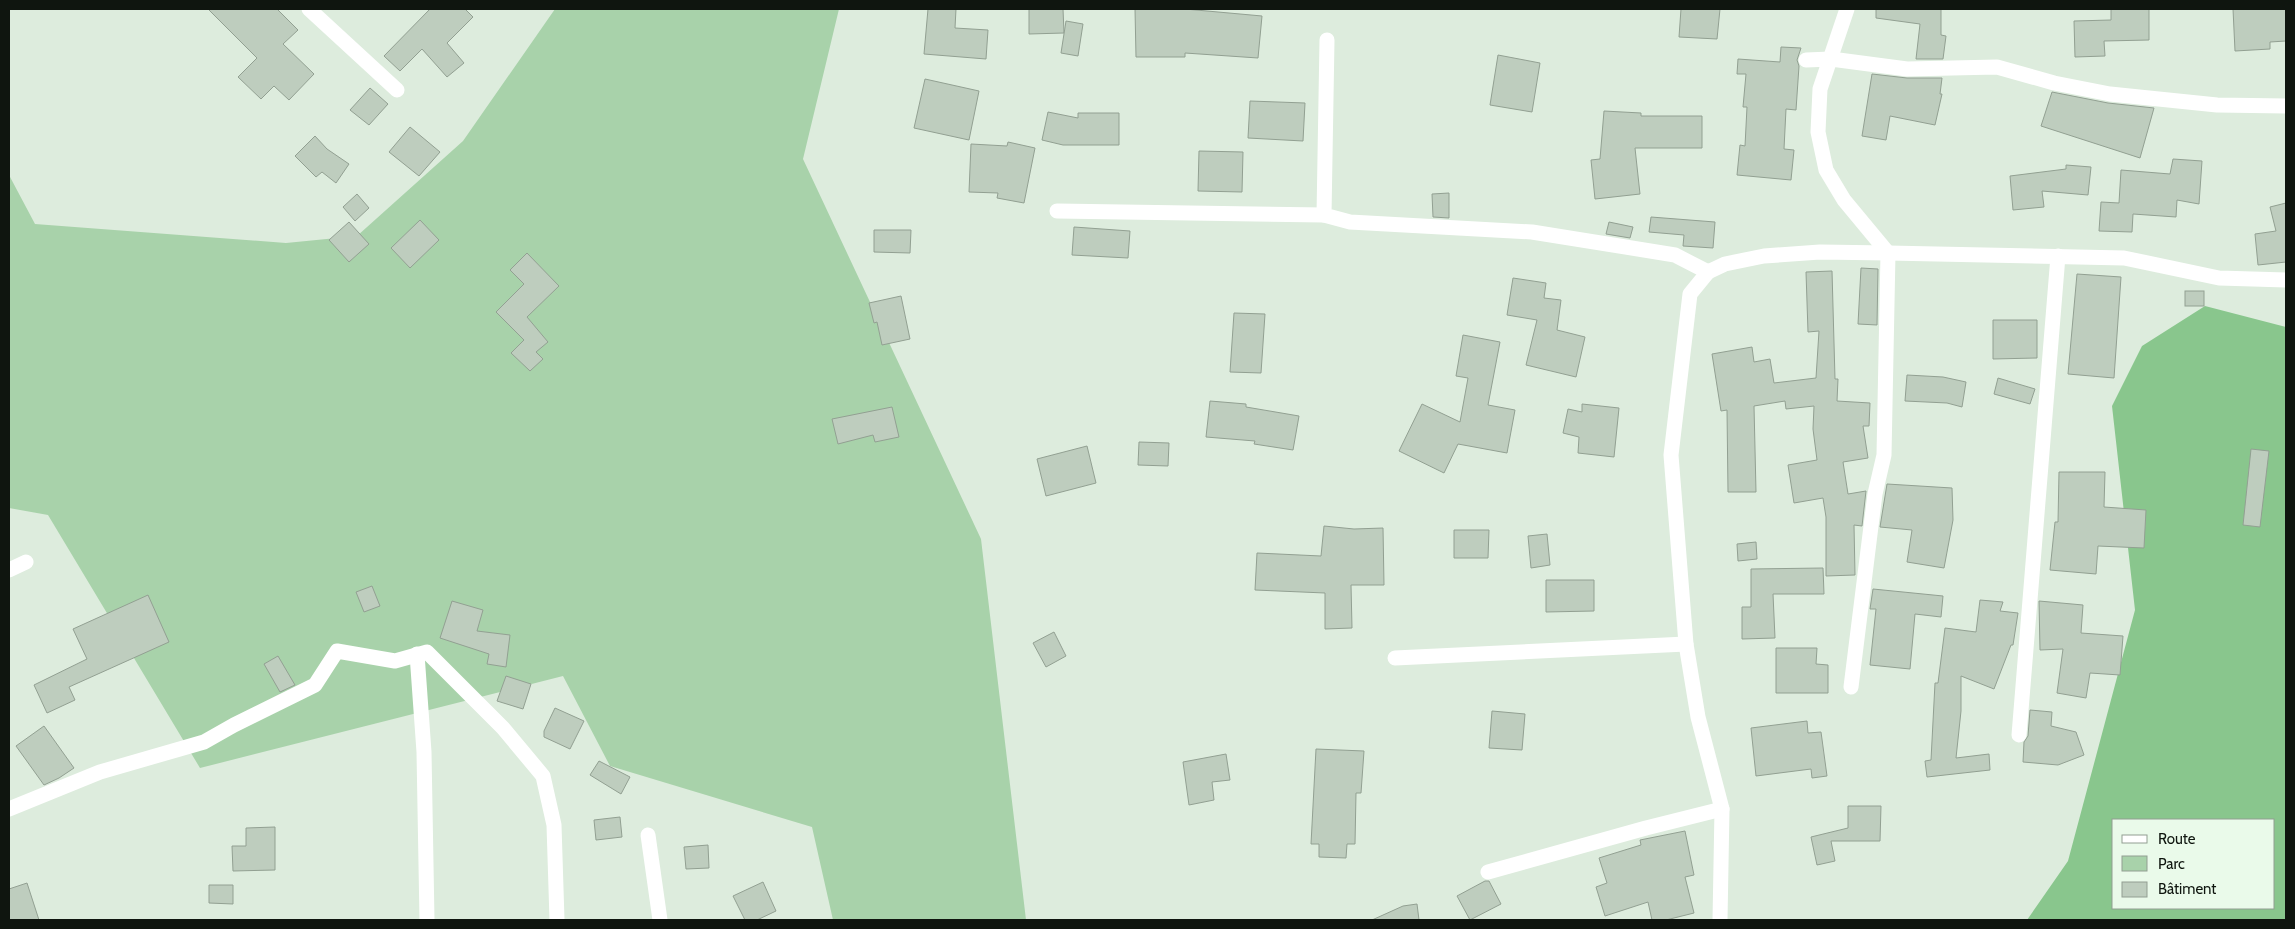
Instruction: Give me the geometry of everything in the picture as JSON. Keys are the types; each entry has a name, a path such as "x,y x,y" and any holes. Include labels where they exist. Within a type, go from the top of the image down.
{"street":[{"path":"309,9 397,90"},
{"path":"1847,9 1820,90 1818,132 1826,170 1844,200 1888,253 1884,455 1875,494 1851,687"},
{"path":"1324,215 1327,40"},
{"path":"1806,60 1831,59 1907,69 1997,67 2054,83 2110,94 2217,105 2286,106"},
{"path":"1057,211 1324,215 1350,222 1532,232 1675,255 1708,272"},
{"path":"1720,920 1722,809 1698,718 1686,644 1671,455 1690,294 1708,272 1724,264 1764,256 1820,252 2124,258 2218,278 2286,280"},
{"path":"2020,734 2058,256"},
{"path":"9,570 26,562"},
{"path":"1395,658 1686,644"},
{"path":"9,810 100,772 204,742 315,685 337,651 395,661 427,652 503,728 543,776 554,826 557,920"},
{"path":"417,654 424,752 427,920"},
{"path":"1488,872 1722,809"},
{"path":"648,835 660,920"}],"green space":[{"path":"555,9 839,9 803,159 981,539 1026,920 833,920 812,827 610,766 563,676 200,768 48,515 9,508 9,175 35,224 286,243 357,236 463,141"},
{"path":"2205,306 2286,327 2286,920 2027,920 2068,861 2135,610 2112,406 2142,346"}],"building":[{"path":"208,9 277,9 298,30 283,44 314,74 289,100 274,86 261,99 238,77 257,58"},
{"path":"430,9 465,9 473,17 447,43 464,63 447,77 422,49 400,71 384,56"},
{"path":"928,9 956,9 955,28 988,30 986,59 924,54"},
{"path":"1029,9 1063,9 1064,33 1029,34"},
{"path":"1135,9 1185,9 1262,16 1258,58 1185,53 1185,57 1136,57"},
{"path":"1681,9 1720,9 1717,39 1679,37"},
{"path":"1876,9 1941,9 1941,35 1946,36 1943,59 1916,59 1920,24 1876,18"},
{"path":"2111,9 2149,9 2149,40 2104,41 2105,56 2075,57 2074,21 2111,20"},
{"path":"2233,9 2286,9 2286,41 2270,42 2270,49 2235,51"},
{"path":"1066,21 1083,24 1078,56 1061,53"},
{"path":"1781,47 1801,48 1797,60 1799,66 1796,110 1786,109 1784,149 1794,150 1791,180 1737,175 1740,145 1745,146 1747,107 1743,107 1746,74 1737,74 1738,59 1780,62"},
{"path":"1498,55 1540,63 1532,112 1490,105"},
{"path":"1872,74 1907,78 1942,78 1940,94 1942,94 1935,125 1890,116 1886,140 1862,136"},
{"path":"925,79 979,91 969,140 914,128"},
{"path":"370,88 388,104 369,125 350,110"},
{"path":"2052,92 2108,103 2154,108 2140,158 2041,126"},
{"path":"1250,101 1305,103 1303,141 1248,138"},
{"path":"1604,111 1641,113 1641,116 1702,116 1702,148 1635,148 1640,194 1595,199 1591,160 1600,159"},
{"path":"1048,112 1078,118 1078,113 1119,113 1119,145 1063,145 1042,140"},
{"path":"410,127 440,152 419,176 389,152"},
{"path":"315,136 327,149 349,164 336,183 322,172 316,177 295,156"},
{"path":"1008,142 1035,148 1024,203 997,198 998,193 969,192 971,144 1007,146"},
{"path":"1199,151 1243,152 1242,192 1198,191"},
{"path":"2173,159 2202,161 2199,204 2177,200 2176,217 2133,214 2132,232 2099,231 2101,202 2119,203 2121,170 2170,174"},
{"path":"2066,165 2091,167 2088,195 2042,191 2044,207 2013,210 2010,176 2066,169"},
{"path":"1449,193 1449,218 1433,217 1432,194"},
{"path":"357,194 369,208 355,221 343,207"},
{"path":"2286,203 2286,262 2258,265 2255,234 2276,231 2270,207"},
{"path":"1651,217 1715,222 1713,248 1683,246 1684,235 1649,232"},
{"path":"420,220 439,240 410,268 391,248"},
{"path":"349,222 369,244 349,262 329,240"},
{"path":"1609,222 1633,227 1630,238 1606,234"},
{"path":"1074,227 1130,231 1128,258 1072,255"},
{"path":"874,230 911,230 910,253 874,252"},
{"path":"527,253 559,286 527,317 548,342 536,352 543,359 530,371 511,353 524,340 496,312 524,284 510,270"},
{"path":"1861,268 1878,269 1877,325 1858,324"},
{"path":"1832,271 1835,379 1838,379 1837,401 1870,403 1869,426 1863,426 1868,458 1843,462 1848,494 1866,491 1862,526 1854,525 1855,575 1826,576 1826,517 1823,498 1794,503 1788,465 1817,460 1813,429 1814,406 1786,409 1785,401 1754,406 1756,492 1728,492 1727,410 1721,411 1712,354 1752,347 1754,362 1770,359 1774,383 1816,378 1819,331 1808,332 1806,272"},
{"path":"2077,274 2121,277 2114,378 2068,374"},
{"path":"1513,278 1546,283 1544,298 1561,300 1557,330 1585,337 1576,377 1526,365 1537,320 1507,315"},
{"path":"2185,291 2204,291 2204,306 2185,306"},
{"path":"901,296 910,339 882,345 877,322 874,323 869,303"},
{"path":"1234,313 1265,314 1261,373 1230,372"},
{"path":"1993,320 2037,320 2037,358 1993,359"},
{"path":"1463,335 1500,342 1488,405 1515,410 1507,453 1458,444 1444,473 1399,451 1422,404 1460,422 1468,378 1456,376"},
{"path":"1907,375 1943,377 1966,382 1962,407 1947,403 1905,401"},
{"path":"1998,378 2035,389 2030,404 1994,394"},
{"path":"1210,401 1246,404 1246,407 1299,416 1293,450 1254,444 1255,441 1206,437"},
{"path":"1582,404 1619,408 1614,457 1578,453 1579,437 1563,433 1568,409 1582,412"},
{"path":"892,407 899,437 875,442 873,435 838,444 832,419"},
{"path":"1139,442 1169,443 1168,466 1138,465"},
{"path":"1087,446 1096,483 1046,496 1037,459"},
{"path":"2251,449 2269,451 2260,527 2243,525"},
{"path":"2059,472 2105,472 2104,507 2146,510 2144,548 2098,546 2096,574 2050,570 2055,522 2058,522"},
{"path":"1887,484 1952,488 1953,520 1944,568 1907,562 1912,530 1880,527"},
{"path":"1324,526 1354,529 1383,528 1384,585 1351,585 1352,628 1325,629 1325,593 1255,590 1257,553 1321,556"},
{"path":"1454,530 1489,530 1488,558 1454,558"},
{"path":"1547,534 1550,565 1531,568 1528,536"},
{"path":"1756,542 1757,559 1738,561 1737,544"},
{"path":"1823,568 1824,594 1773,594 1775,638 1742,639 1742,607 1751,607 1751,569"},
{"path":"1546,580 1594,580 1594,611 1546,612"},
{"path":"372,586 380,606 364,612 356,592"},
{"path":"1873,589 1943,596 1941,617 1915,614 1910,669 1870,665 1876,609 1870,609"},
{"path":"148,595 169,642 69,687 75,700 47,713 34,685 87,659 73,629"},
{"path":"1980,600 2003,602 2000,611 2018,613 2013,645 2011,645 1994,689 1961,676 1961,711 1956,758 1989,754 1990,770 1927,777 1925,761 1931,760 1935,683 1938,683 1945,628 1976,632"},
{"path":"452,601 483,610 477,631 510,635 506,667 487,664 489,654 440,638"},
{"path":"2039,601 2083,605 2081,633 2123,636 2120,675 2090,673 2086,698 2057,693 2063,649 2040,650"},
{"path":"1054,632 1066,656 1046,667 1033,643"},
{"path":"1776,648 1817,648 1816,664 1828,665 1828,693 1776,693"},
{"path":"278,656 295,685 280,692 264,664"},
{"path":"506,676 531,684 523,709 497,701"},
{"path":"555,708 584,721 570,749 544,737 544,731"},
{"path":"2030,710 2052,712 2051,726 2076,732 2084,755 2058,765 2023,762 2024,742 2028,736"},
{"path":"1492,711 1525,714 1522,750 1489,748"},
{"path":"1807,721 1808,733 1821,732 1827,776 1812,778 1811,769 1756,776 1751,728"},
{"path":"44,726 74,768 44,785 16,746"},
{"path":"1316,749 1364,751 1361,793 1356,793 1355,844 1347,844 1346,858 1319,857 1319,844 1311,844"},
{"path":"1226,754 1230,780 1212,782 1214,800 1189,805 1183,762"},
{"path":"599,761 630,777 621,794 590,775"},
{"path":"1848,806 1881,806 1880,841 1831,841 1835,861 1817,865 1811,837 1848,828"},
{"path":"620,817 622,837 596,840 594,820"},
{"path":"275,827 275,870 233,871 232,846 246,846 246,828"},
{"path":"1685,831 1694,875 1685,877 1694,913 1666,920 1652,920 1648,902 1605,916 1596,887 1607,883 1599,858 1641,845 1640,840"},
{"path":"708,845 709,868 686,869 684,847"},
{"path":"1485,881 1489,881 1501,904 1470,920 1457,896"},
{"path":"763,882 776,911 757,920 745,920 733,896"},
{"path":"27,883 39,920 9,920 9,889"},
{"path":"209,885 233,885 233,904 209,903"},
{"path":"1417,904 1419,920 1372,920 1403,906"}]}
